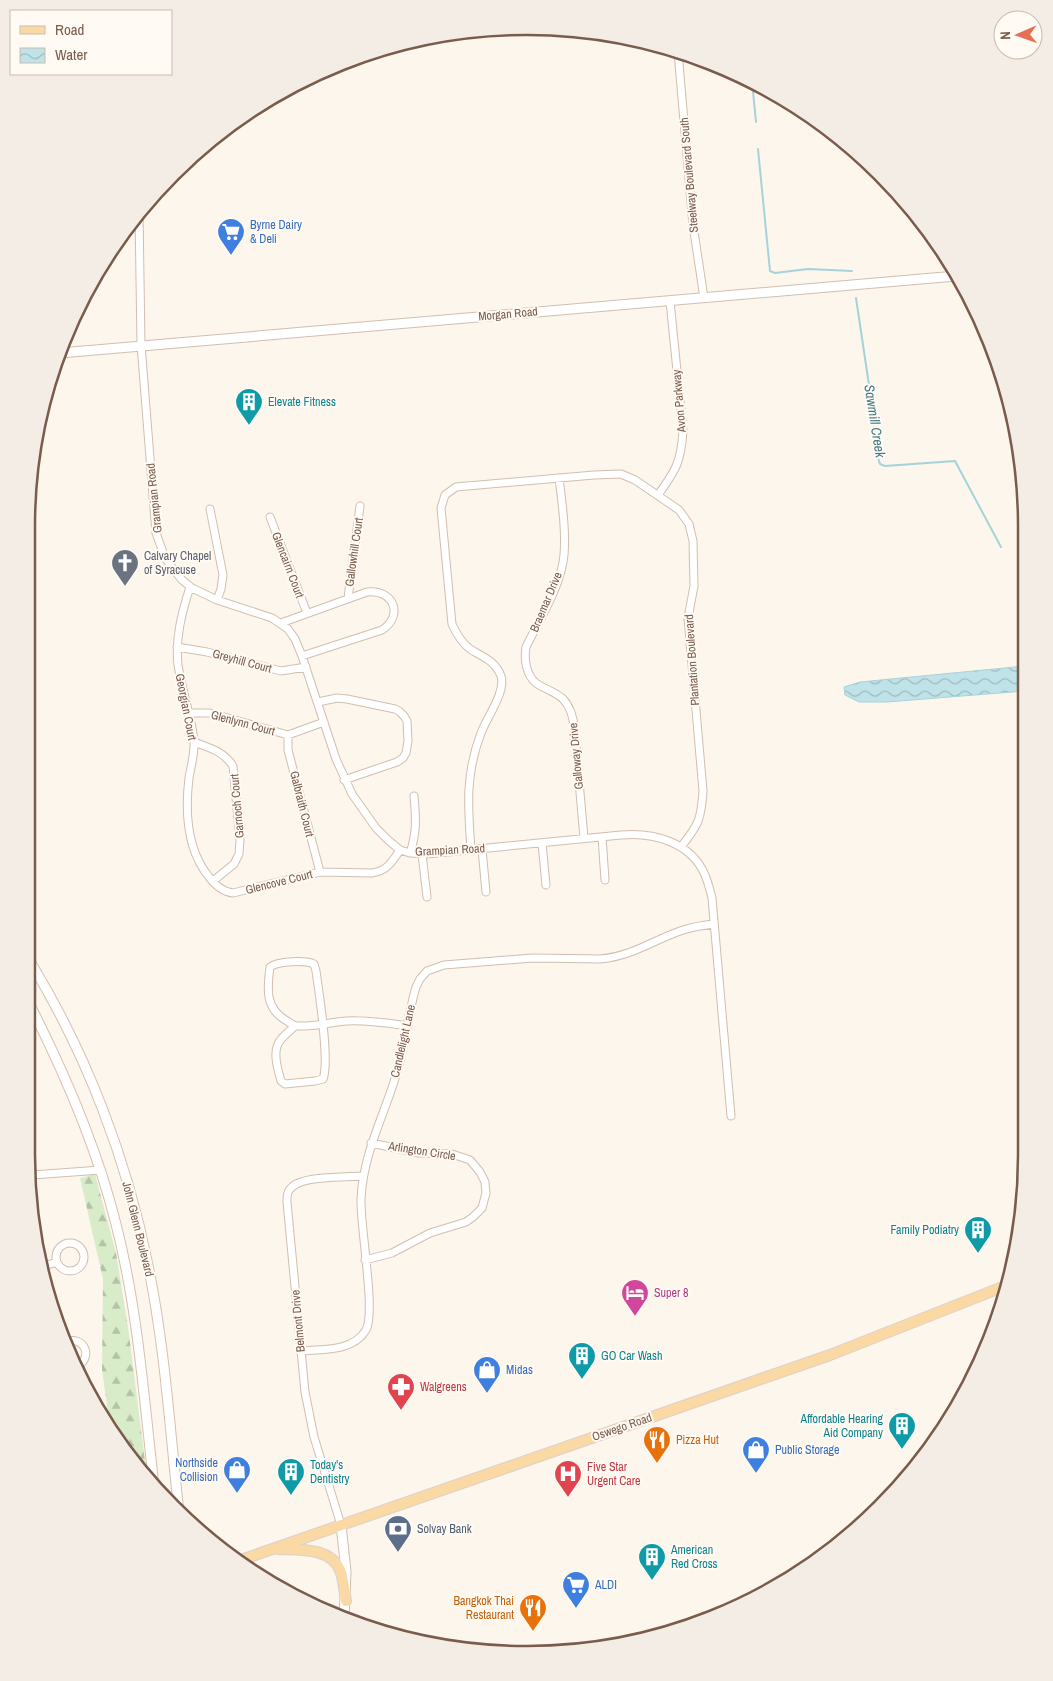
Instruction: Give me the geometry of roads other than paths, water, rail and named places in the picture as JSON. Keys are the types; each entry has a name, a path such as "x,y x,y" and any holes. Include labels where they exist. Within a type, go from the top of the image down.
{"main road":[{"name":"Morgan Road","path":"67,352 949,277"},
{"name":"John Glenn Boulevard","path":"35,972 62,1019 90,1079 119,1155 139,1223 160,1338 178,1500"},
{"name":"John Glenn Boulevard","path":"35,1017 73,1095 101,1170 116,1224 130,1287 153,1474"},
{"name":"Oswego Road","path":"246,1558 830,1355 999,1288"},
{"path":"341,1525 346,1571 345,1611"},
{"path":"272,1549 315,1551 326,1555 336,1562 340,1571 346,1601"}],"street":[{"name":"Steelway Boulevard South","path":"679,59 693,224 704,298"},
{"name":"Grampian Road","path":"139,224 141,345 156,533 169,565 190,587 217,600 272,618 288,629 295,639 302,656 344,780 362,810 376,828 400,850 422,854 584,838 647,834 660,837 681,847 696,860 705,874 712,898 731,1116"},
{"name":"Avon Parkway","path":"658,495 679,460 682,438 670,301"},
{"name":"Plantation Boulevard","path":"471,850 469,782 481,733 503,684 500,675 489,659 470,648 459,638 452,624 442,526 441,508 443,498 451,489 472,485 621,474 635,480 679,510 685,517 691,530 693,541 694,586 688,618 703,790 701,815 698,824 681,847"},
{"name":"Braemar Drive","path":"526,665 524,656 526,647 557,582 564,556 564,521 559,478"},
{"name":"Gallowhill Court","path":"348,598 360,506"},
{"path":"210,509 223,576 217,600"},
{"name":"Glencairn Court","path":"270,517 307,613"},
{"name":"Georgian Court","path":"190,587 183,610 177,647 178,665 194,742 187,794 188,817 196,853 202,868 213,882"},
{"path":"281,624 348,598 375,591 382,592 392,600 394,607 393,616 382,630 302,656"},
{"name":"Greyhill Court","path":"177,647 207,652 281,671 306,667"},
{"name":"Galloway Drive","path":"526,665 534,682 560,696 572,712 584,838"},
{"path":"318,702 337,698 394,709 404,716 406,721 408,741 406,754 403,758 397,762 344,780"},
{"name":"Glenlynn Court","path":"188,713 210,712 288,735 324,722"},
{"name":"Galbraith Court","path":"288,735 288,750 320,872"},
{"name":"Garnoch Court","path":"194,742 218,750 227,757 233,766 240,840 239,854 234,864 213,882"},
{"path":"410,853 416,836 414,796"},
{"path":"602,837 605,880"},
{"path":"542,843 546,885"},
{"path":"482,849 486,892"},
{"name":"Glencove Court","path":"213,882 227,892 233,893 320,872 379,872 391,863 400,850"},
{"path":"422,854 427,897"},
{"name":"Candlelight Lane","path":"300,1351 345,1346 355,1342 367,1329 369,1321 361,1200 362,1176 371,1143 396,1074 416,987 420,979 431,969 444,965 546,958 612,958 630,954 682,930 714,924"},
{"path":"295,1026 276,1046 277,1066 281,1081 285,1084 323,1079 325,1062 322,1024 314,964 308,962 277,963 270,967 268,984 270,999 273,1009 277,1014 295,1026 322,1024 372,1021 408,1026"},
{"name":"Arlington Circle","path":"365,1260 392,1253 430,1232 466,1222 482,1208 486,1193 485,1182 470,1160 452,1154 419,1153 371,1143"},
{"path":"36,1176 101,1170"},
{"name":"Belmont Drive","path":"341,1525 314,1437 305,1392 287,1202 288,1191 293,1185 302,1181 362,1176"},
{"path":"48,1265 57,1262"},
{"path":"71,1341 78,1341 84,1346 86,1351 85,1360 82,1363"}],"water":[{"path":"1018,667 1018,692 887,702 859,702 845,695 844,687 860,682"}],"waterway":[{"name":"Sawmill Creek","path":"753,91 756,122"},
{"name":"Sawmill Creek","path":"758,149 770,271 775,273 808,269 852,271"},
{"name":"Sawmill Creek","path":"856,298 872,405 877,455 880,464 885,466 955,461 1001,547"}],"place":[{"name":"Byrne Dairy & Deli","path":"231,256"},
{"name":"Elevate Fitness","path":"249,426"},
{"name":"Calvary Chapel of Syracuse","path":"125,587"},
{"name":"Family Podiatry","path":"978,1254"},
{"name":"Super 8","path":"635,1317"},
{"name":"GO Car Wash","path":"582,1380"},
{"name":"Midas","path":"487,1394"},
{"name":"Walgreens","path":"401,1411"},
{"name":"Affordable Hearing Aid Company","path":"902,1450"},
{"name":"Pizza Hut","path":"657,1464"},
{"name":"Public Storage","path":"756,1474"},
{"name":"Northside Collision","path":"237,1494"},
{"name":"Today's Dentistry","path":"291,1496"},
{"name":"Five Star Urgent Care","path":"568,1498"},
{"name":"Solvay Bank","path":"398,1553"},
{"name":"American Red Cross","path":"652,1581"},
{"name":"ALDI","path":"576,1609"},
{"name":"Bangkok Thai Restaurant","path":"533,1632"}]}
